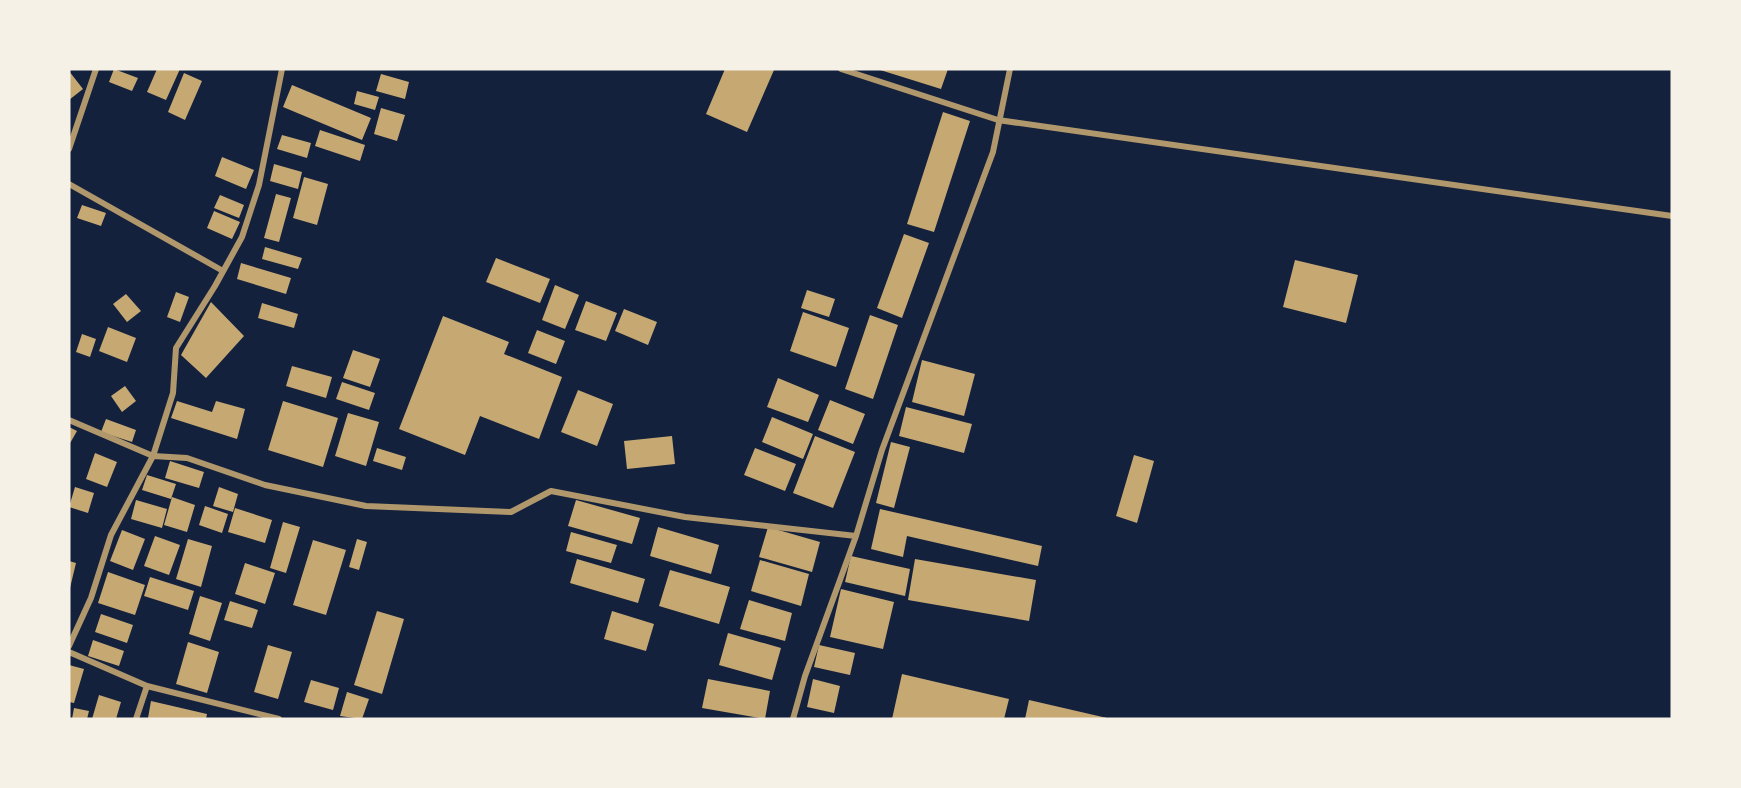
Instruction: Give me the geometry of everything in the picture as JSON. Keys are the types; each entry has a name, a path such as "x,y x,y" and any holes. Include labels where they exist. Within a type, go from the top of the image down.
{"street":[{"path":"69,149 96,69"},
{"path":"69,646 91,598 111,535 153,456 173,393 176,348 242,237 259,185 282,69"},
{"path":"841,69 998,120 1672,216"},
{"path":"793,719 805,676 856,536 882,450 993,152 1010,69"},
{"path":"69,184 223,271"},
{"path":"69,420 153,456 187,458 265,485 366,506 511,512 551,491 685,517 856,536"},
{"path":"69,652 147,686 279,719"},
{"path":"136,719 147,686"}],"building":[{"path":"114,69 138,78 132,91 109,82"},
{"path":"157,69 180,69 166,100 147,92"},
{"path":"725,69 774,70 747,132 706,114"},
{"path":"877,69 948,69 941,89"},
{"path":"69,71 83,89 69,100"},
{"path":"184,73 202,81 185,120 168,112"},
{"path":"381,74 409,82 405,99 376,91"},
{"path":"292,85 371,118 362,140 283,107"},
{"path":"357,91 379,97 375,110 354,104"},
{"path":"381,108 405,115 397,141 374,134"},
{"path":"943,112 970,121 934,232 907,224"},
{"path":"320,130 365,145 360,161 315,146"},
{"path":"282,135 311,143 307,158 277,149"},
{"path":"222,157 254,170 246,189 215,176"},
{"path":"274,164 302,172 298,189 270,181"},
{"path":"304,177 328,184 317,225 293,218"},
{"path":"276,194 291,198 279,242 264,238"},
{"path":"220,195 244,205 239,218 214,208"},
{"path":"82,205 106,213 101,226 77,218"},
{"path":"214,211 240,222 232,239 207,228"},
{"path":"904,234 929,243 902,318 877,308"},
{"path":"265,247 302,258 298,269 262,259"},
{"path":"496,258 550,279 540,303 486,282"},
{"path":"1295,260 1358,275 1346,323 1283,307"},
{"path":"241,263 291,278 286,294 237,279"},
{"path":"555,285 579,295 565,329 542,320"},
{"path":"807,290 835,299 829,317 801,308"},
{"path":"176,292 189,297 180,322 167,317"},
{"path":"126,294 141,311 127,322 113,304"},
{"path":"586,301 617,313 606,341 575,330"},
{"path":"211,302 244,336 206,378 181,355"},
{"path":"262,303 298,314 294,328 258,318"},
{"path":"624,309 657,322 648,345 615,331"},
{"path":"803,312 849,328 836,367 790,351"},
{"path":"870,315 898,325 873,399 845,389"},
{"path":"443,316 509,342 504,354 562,377 539,439 480,416 465,455 399,429"},
{"path":"108,327 136,338 127,362 99,351"},
{"path":"537,330 565,341 556,364 528,353"},
{"path":"82,334 96,339 90,357 76,352"},
{"path":"353,350 380,359 370,387 343,378"},
{"path":"922,360 975,374 964,416 912,402"},
{"path":"292,366 332,377 326,398 286,386"},
{"path":"778,378 819,395 808,422 767,407"},
{"path":"342,382 375,393 369,410 336,399"},
{"path":"125,386 136,401 122,412 111,396"},
{"path":"578,390 613,404 597,446 561,432"},
{"path":"830,400 865,414 853,444 818,430"},
{"path":"177,401 212,412 216,401 245,409 237,439 171,418"},
{"path":"283,401 338,418 323,467 268,450"},
{"path":"906,407 972,424 964,453 899,436"},
{"path":"348,413 379,422 366,466 335,456"},
{"path":"772,417 813,434 803,459 762,442"},
{"path":"106,419 136,430 132,442 101,432"},
{"path":"69,427 77,431 69,445"},
{"path":"672,436 675,464 627,469 624,441"},
{"path":"815,436 855,452 833,508 793,493"},
{"path":"891,442 910,447 894,508 876,503"},
{"path":"377,448 406,457 402,470 373,461"},
{"path":"755,448 796,464 785,491 744,475"},
{"path":"95,453 117,462 107,487 86,479"},
{"path":"1134,455 1154,461 1137,523 1116,516"},
{"path":"170,461 204,472 199,488 165,478"},
{"path":"147,475 176,484 171,499 142,490"},
{"path":"75,487 94,493 88,513 69,507"},
{"path":"219,487 238,494 233,512 213,506"},
{"path":"172,497 195,505 187,532 164,525"},
{"path":"136,500 167,509 162,528 131,519"},
{"path":"576,500 640,518 632,544 568,526"},
{"path":"205,506 228,514 222,533 199,525"},
{"path":"235,508 272,520 265,543 228,532"},
{"path":"880,509 1042,546 1038,566 907,536 903,557 871,549"},
{"path":"283,522 300,527 286,573 270,568"},
{"path":"658,527 719,545 711,574 650,556"},
{"path":"768,527 820,542 812,572 759,557"},
{"path":"122,530 145,539 133,570 110,561"},
{"path":"571,532 617,545 611,563 566,551"},
{"path":"155,536 180,545 169,575 144,566"},
{"path":"188,539 212,546 201,587 176,579"},
{"path":"357,539 367,542 359,570 349,567"},
{"path":"313,540 346,550 326,615 293,605"},
{"path":"851,556 910,569 905,596 845,582"},
{"path":"577,559 645,579 638,603 570,583"},
{"path":"915,559 1036,580 1029,621 908,600"},
{"path":"760,560 809,574 801,606 751,591"},
{"path":"69,561 76,563 70,588 69,588"},
{"path":"245,563 275,573 265,604 235,594"},
{"path":"670,570 730,587 719,624 659,606"},
{"path":"108,572 145,585 135,615 98,603"},
{"path":"150,577 194,591 188,610 144,596"},
{"path":"841,589 894,602 883,649 830,637"},
{"path":"200,596 222,603 210,641 189,634"},
{"path":"749,600 792,613 785,641 740,629"},
{"path":"230,601 258,610 252,628 224,620"},
{"path":"377,611 404,619 382,694 354,685"},
{"path":"612,611 654,624 646,651 604,639"},
{"path":"101,614 133,625 127,643 95,632"},
{"path":"728,633 781,648 772,680 719,665"},
{"path":"93,640 124,651 119,666 88,656"},
{"path":"188,642 219,652 207,693 176,684"},
{"path":"268,645 292,652 278,699 254,692"},
{"path":"819,645 855,653 850,675 814,667"},
{"path":"69,665 84,669 74,703 69,702"},
{"path":"902,674 1009,699 1004,719 892,719"},
{"path":"708,679 770,691 765,719 702,708"},
{"path":"813,679 840,686 834,713 807,707"},
{"path":"311,680 339,688 333,710 304,702"},
{"path":"347,692 369,699 362,719 340,716"},
{"path":"99,695 121,702 116,719 92,719"},
{"path":"1029,700 1107,718 1107,719 1025,719"},
{"path":"151,701 207,714 206,719 148,718"},
{"path":"74,708 89,711 87,719 72,719"}]}
